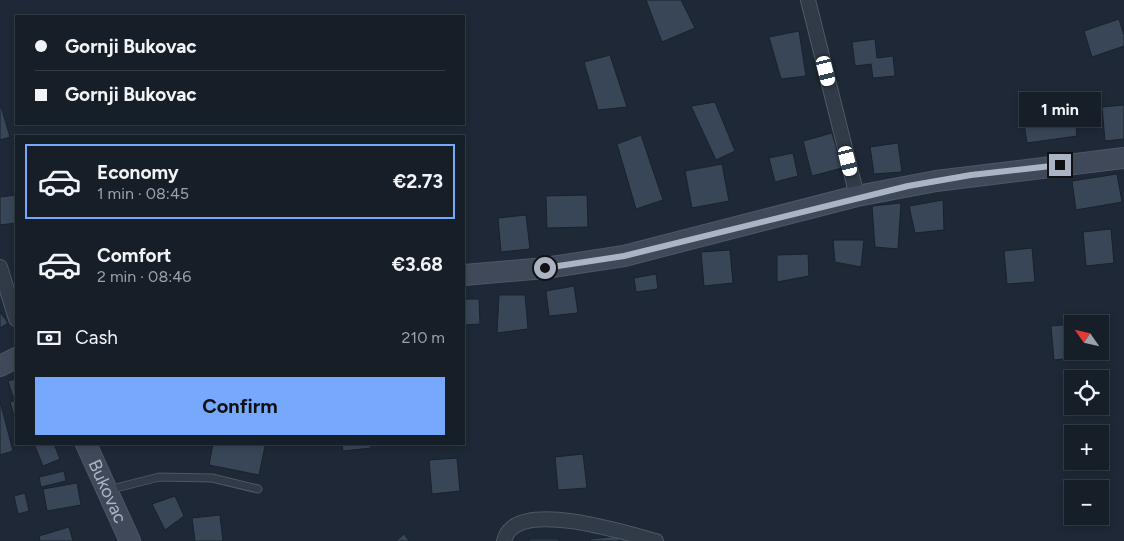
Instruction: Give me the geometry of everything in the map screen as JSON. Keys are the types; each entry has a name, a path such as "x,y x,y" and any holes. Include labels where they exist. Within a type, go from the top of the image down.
{"street":[{"path":"808,0 857,196"},
{"path":"465,274 545,268 624,256 857,196 962,177 1124,158"},
{"path":"0,267 15,316"},
{"path":"0,366 15,358"},
{"name":"Bukovac","path":"86,445 130,541"},
{"path":"504,541 510,530 526,521 552,519 618,530 656,541"}],"lane":[{"path":"106,490 159,477 212,478 258,488"}],"building":[{"path":"646,0 681,0 695,28 662,42"},
{"path":"1119,19 1124,35 1124,46 1092,57 1084,31"},
{"path":"799,31 806,76 781,79 769,37"},
{"path":"875,39 877,58 893,56 895,76 873,78 871,64 855,66 852,42"},
{"path":"610,55 627,107 598,110 584,62"},
{"path":"715,102 735,151 716,160 691,106"},
{"path":"0,103 10,137 0,140"},
{"path":"1074,105 1077,136 1027,143 1022,111"},
{"path":"1124,105 1124,139 1105,141 1102,107"},
{"path":"832,133 842,168 812,176 803,141"},
{"path":"641,135 663,200 636,209 617,144"},
{"path":"898,143 902,172 874,174 870,147"},
{"path":"793,153 798,176 775,182 769,158"},
{"path":"722,164 729,201 692,208 685,171"},
{"path":"1117,174 1122,202 1076,210 1072,181"},
{"path":"15,195 15,223 0,225 0,197"},
{"path":"587,195 588,227 547,228 546,196"},
{"path":"943,200 944,230 915,233 909,206"},
{"path":"901,203 898,249 875,247 872,206"},
{"path":"526,215 530,249 501,252 498,218"},
{"path":"1111,229 1114,263 1086,266 1083,232"},
{"path":"833,240 864,240 861,267 835,262"},
{"path":"1032,248 1035,282 1007,284 1004,251"},
{"path":"730,250 733,283 704,286 701,252"},
{"path":"808,254 809,276 777,282 777,255"},
{"path":"656,274 658,289 636,292 634,278"},
{"path":"574,286 578,313 549,316 546,291"},
{"path":"499,295 525,295 528,329 497,333"},
{"path":"465,299 479,299 480,324 465,325"},
{"path":"0,312 8,323 0,328"},
{"path":"1064,325 1064,359 1054,360 1051,326"},
{"path":"15,379 15,396 13,397 8,381"},
{"path":"15,400 15,420 10,402"},
{"path":"0,401 13,451 0,455"},
{"path":"34,445 54,445 60,459 43,466"},
{"path":"213,445 265,446 259,475 209,465"},
{"path":"342,445 371,445 371,448 343,451"},
{"path":"583,454 587,488 558,490 555,457"},
{"path":"457,458 460,491 432,494 429,460"},
{"path":"64,471 66,481 41,487 39,477"},
{"path":"77,483 81,505 47,511 43,489"},
{"path":"25,493 29,511 18,514 14,496"},
{"path":"175,496 184,516 165,530 152,504"},
{"path":"220,515 223,541 195,541 192,518"},
{"path":"69,527 73,541 40,541 39,536"},
{"path":"404,534 409,541 396,541"},
{"path":"619,536 619,541 590,541 590,539"},
{"path":"529,539 559,539 559,541 529,541"}],"route":[{"path":"545,268 624,256 857,196 971,175 1060,165"}]}
